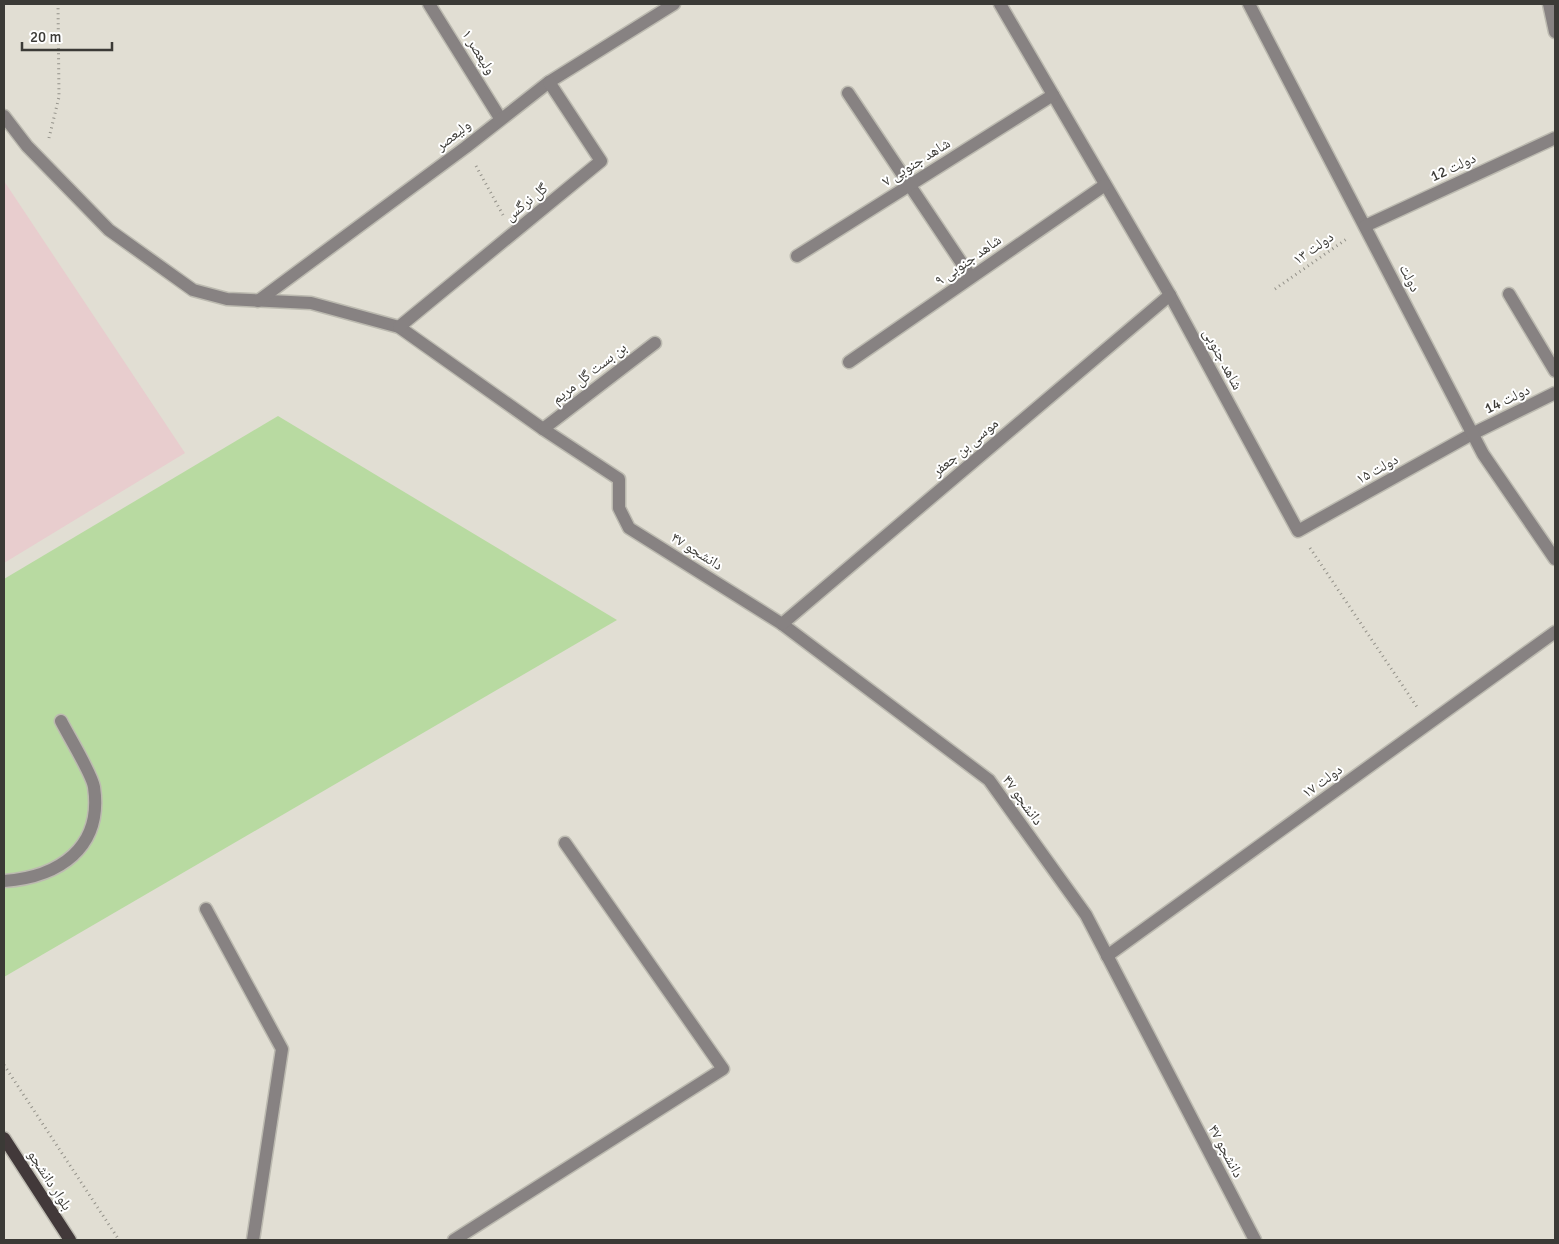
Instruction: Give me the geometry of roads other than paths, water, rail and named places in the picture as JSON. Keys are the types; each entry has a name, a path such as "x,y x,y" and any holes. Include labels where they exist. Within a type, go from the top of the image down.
{"main road":[{"name":"بلوار دانشجو","path":"4,1138 70,1240"}],"street":[{"name":"ولیعصر ۱","path":"430,4 500,118"},
{"name":"ولیعصر","path":"258,302 466,147 500,118 549,82 674,4"},
{"name":"شاهد جنوبی","path":"1000,4 1170,295 1298,531"},
{"name":"دولت","path":"1249,4 1482,454 1555,559"},
{"path":"1549,4 1555,32"},
{"name":"گل نرگس","path":"398,327 601,161 549,82"},
{"path":"848,94 971,277"},
{"name":"شاهد جنوبی ۷","path":"797,256 1053,95"},
{"path":"4,116 27,146 109,230 193,290 227,299 258,302 311,303 398,327 543,429"},
{"name":"دولت 12","path":"1365,226 1555,138"},
{"name":"شاهد جنوبی ۹","path":"849,362 1105,185"},
{"path":"1509,294 1555,371"},
{"name":"موسی بن جعفر","path":"782,624 1170,295"},
{"name":"بن بست گل مریم","path":"543,429 655,343"},
{"name":"دولت 14","path":"1472,434 1555,393"},
{"name":"دانشجو ۴۷","path":"543,429 619,479 619,508 629,528 782,624 988,780 1086,915 1255,1240"},
{"name":"دولت ۱۵","path":"1298,531 1472,434"},
{"name":"دولت ۱۷","path":"1108,956 1555,632"},
{"path":"4,880 23,880 49,872 70,859 86,840 95,814 94,785 61,721"},
{"path":"454,1240 723,1070 565,843"},
{"path":"206,909 282,1049 253,1240"}]}
